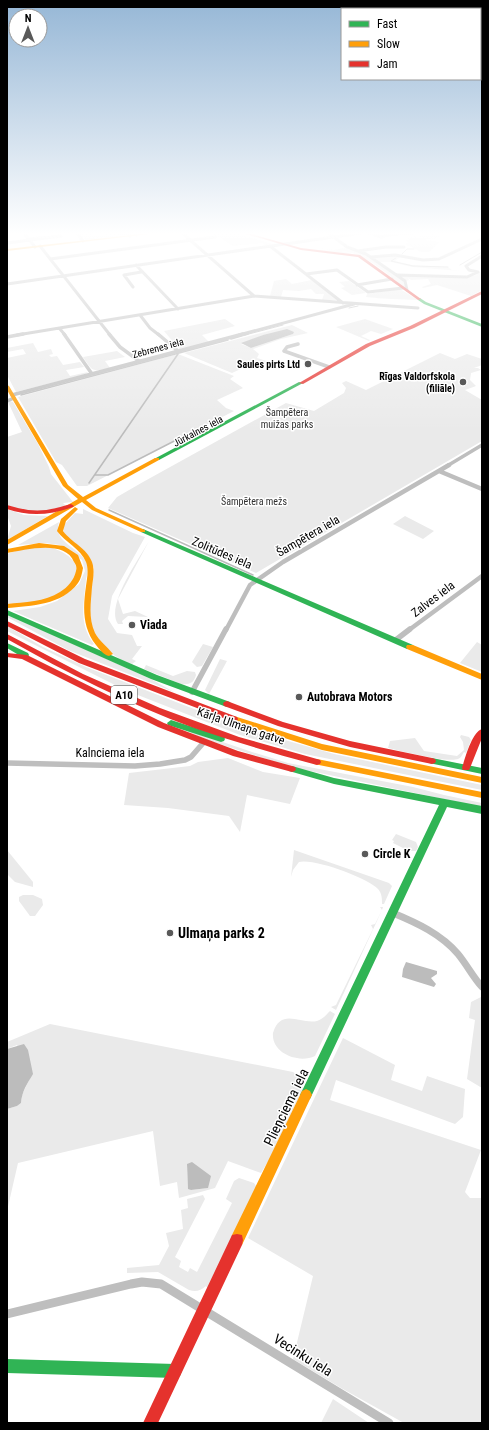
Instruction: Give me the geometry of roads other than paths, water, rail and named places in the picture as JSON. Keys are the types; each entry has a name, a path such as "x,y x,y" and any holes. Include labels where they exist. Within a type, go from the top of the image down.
{"main road":[{"path":"419,299 442,311 482,326"},
{"name":"Jūrkalnes iela","path":"7,543 368,345 399,332 468,299"},
{"name":"Jūrkalnes iela","path":"92,497 308,384 399,332"},
{"name":"Zolitūdes iela","path":"7,386 11,398 62,480 70,491 94,509 151,536 397,639 482,677"},
{"path":"7,507 21,512 36,514 51,513 73,508"},
{"path":"73,508 64,518 60,528 64,538 85,554 91,566 85,609 87,624 91,634 101,647 124,664"},
{"name":"Jūrkalnes iela","path":"7,550 73,508"},
{"path":"7,550 27,545 56,546 73,555 79,561 81,568 76,582 60,596 38,604 7,606"},
{"path":"7,612 154,677 281,724 350,744 482,771"},
{"name":"Kārļa Ulmaņa gatve","path":"7,623 82,661 244,723 307,743 482,780"},
{"name":"Kārļa Ulmaņa gatve","path":"7,636 33,651 138,702 246,742 317,762 482,795"},
{"path":"7,645 44,666"},
{"path":"7,655 24,657 161,725 204,742 303,773 482,810"},
{"path":"154,677 206,709"},
{"path":"127,707 214,737 246,742"},
{"path":"466,768 477,739 482,732"},
{"name":"Plieņciema iela","path":"150,1423 445,802"},
{"path":"7,1366 175,1371"}],"street":[{"path":"82,299 114,342 139,361"},
{"path":"168,299 178,309"},
{"path":"7,338 238,299"},
{"path":"289,299 418,308"},
{"path":"338,299 343,303"},
{"name":"Zebrenes iela","path":"11,398 139,361 346,308 354,304"},
{"path":"140,315 150,328 178,351"},
{"path":"60,329 92,374"},
{"path":"298,344 287,347 284,351 329,367"},
{"name":"Šampētera iela","path":"192,692 250,585 255,580 482,445"},
{"path":"439,471 482,489"},
{"name":"Zalves iela","path":"397,639 482,576"},
{"name":"Kalnciema iela","path":"7,763 135,766 160,764 186,760 191,757 204,742"},
{"path":"393,913 433,932 449,944 482,987"},
{"name":"Vecinku iela","path":"7,1314 117,1286 142,1282 155,1283 166,1287 389,1423"}],"waterway":[{"path":"349,308 358,306"},
{"path":"245,335 283,325"},
{"path":"231,339 248,334"},
{"path":"21,395 228,340"},
{"path":"89,483 178,354"},
{"path":"95,475 108,475 184,436"},
{"path":"109,510 253,575"}],"place":[{"name":"Saules pirts Ltd","path":"308,364"},
{"name":"Rīgas Valdorfskola (filiāle)","path":"463,382"},
{"name":"Viada","path":"132,625"},
{"name":"Autobrava Motors","path":"299,697"},
{"name":"Circle K","path":"365,854"},
{"name":"Ulmaņa parks 2","path":"170,933"}],"park label":[{"name":"Šampētera muižas parks","path":"287,418"},
{"name":"Šampētera mežs","path":"254,501"}]}
